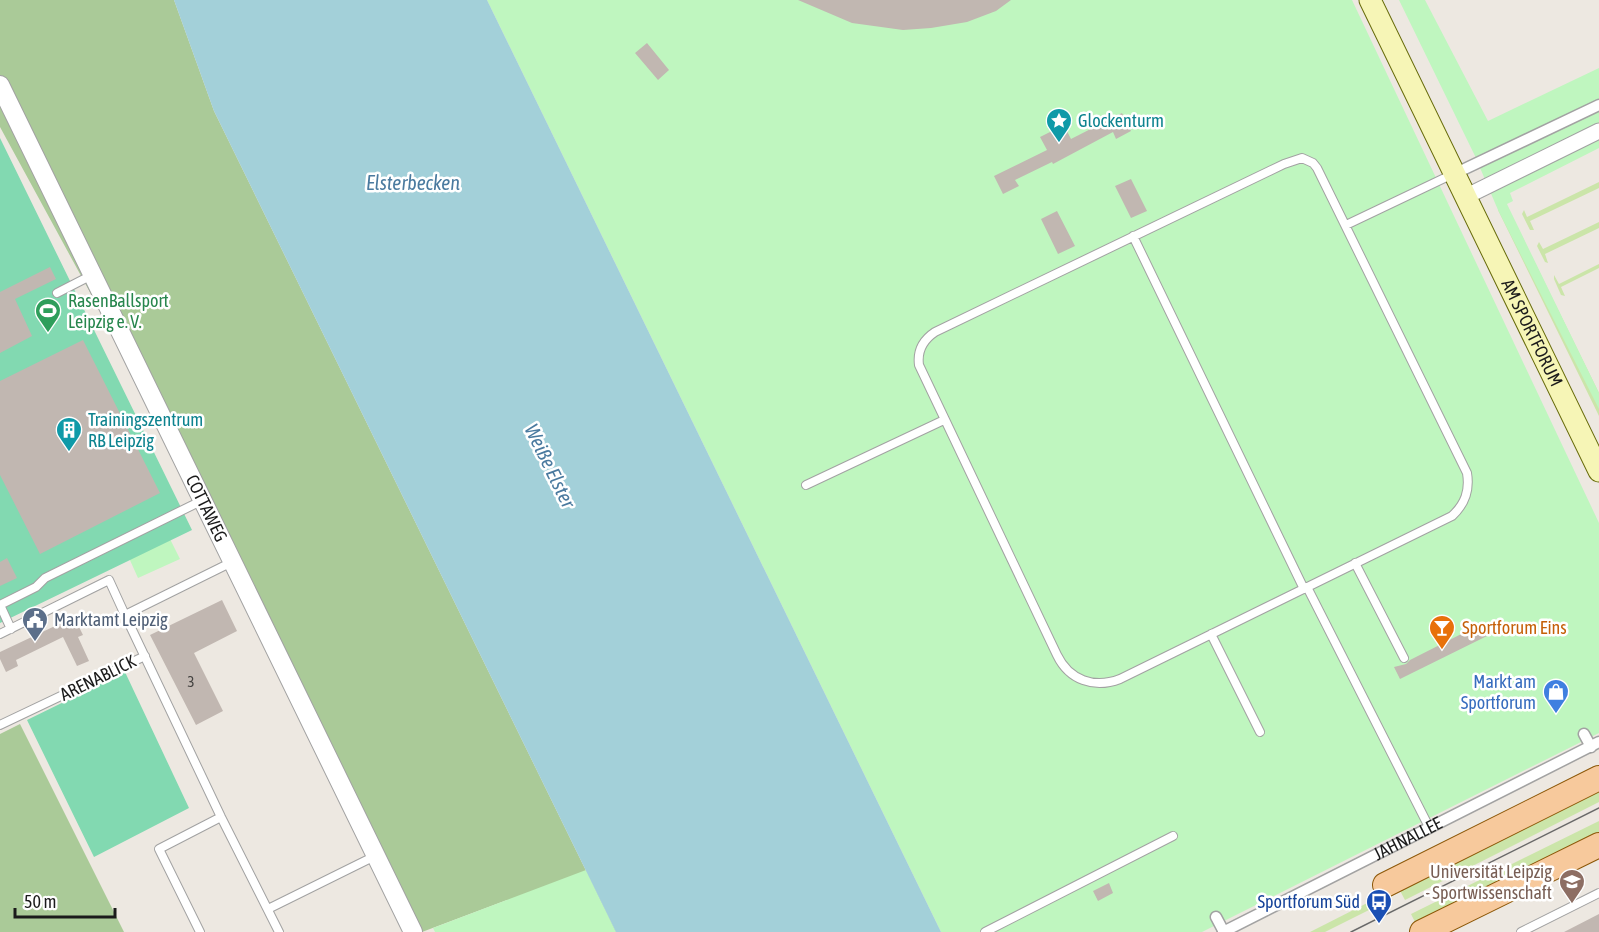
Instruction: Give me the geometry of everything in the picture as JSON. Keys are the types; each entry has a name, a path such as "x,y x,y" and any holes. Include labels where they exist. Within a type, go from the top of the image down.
{"main road":[{"name":"AM SPORTFORUM","path":"1370,0 1599,471"},
{"name":"JAHNALLEE","path":"1385,885 1599,778"},
{"path":"1422,932 1599,845"}],"street":[{"name":"COTTAWEG","path":"0,85 413,932"},
{"path":"1454,174 1599,105"},
{"path":"1465,197 1599,131"},
{"name":"JAHNALLEE","path":"1216,917 1224,932 1595,744 1584,734"}],"lane":[{"path":"1302,158 1308,160 1317,168 1346,225 1467,473 1468,481 1463,504 1452,516 1112,682 1095,684 1072,675 1057,655 919,365 920,348 929,336 1133,236 1284,164 1302,158"},
{"path":"1346,225 1454,174"},
{"path":"1133,236 1305,588 1371,708 1430,828"},
{"path":"57,293 92,275"},
{"path":"806,486 944,420"},
{"path":"1,632 11,628 0,605 36,587 45,578 203,501"},
{"path":"125,615 232,562"},
{"path":"1355,563 1404,658"},
{"name":"ARENABLICK","path":"0,725 145,656 109,580 11,628"},
{"path":"1211,634 1260,732"},
{"path":"145,656 221,817 279,932"},
{"path":"200,932 159,849 221,817"},
{"path":"985,932 1173,836"},
{"path":"268,909 375,856"},
{"path":"1524,931 1599,893"}],"green space":[{"path":"0,0 174,0 214,111 616,932 507,900 422,932 413,932 203,500 0,127"},
{"path":"487,0 1352,0 1599,523 1599,733 1202,932 941,932"},
{"path":"1399,0 1425,0 1488,121 1599,68 1599,148 1510,193 1513,201 1507,204 1599,393 1599,409 1498,210 1475,156"},
{"name":"RasenBallsport Leipzig e. V.","path":"0,138 192,530 0,623"},
{"path":"1599,182 1599,188 1530,221 1534,230 1530,230 1522,214 1524,210 1527,217"},
{"path":"1501,208 1510,212 1599,393 1599,416 1498,210"},
{"path":"1599,222 1599,228 1545,254 1548,263 1545,262 1537,246 1539,242 1543,249"},
{"path":"1599,264 1599,268 1561,287 1565,296 1561,295 1554,275 1559,284"},
{"path":"170,539 180,559 138,578 129,558"},
{"path":"125,672 189,808 94,857 27,720"},
{"path":"20,724 124,932 0,932 0,734"},
{"path":"1599,787 1599,802 1405,900 1398,887"},
{"path":"1599,821 1599,834 1417,926 1411,914"},
{"path":"586,870 616,932 435,932 433,928"},
{"path":"1381,896 1385,902 1325,932 1310,932"}],"water":[{"name":"Elsterbecken","path":"174,0 487,0 941,932 616,932 214,111"}],"building":[{"path":"798,0 1011,0 996,11 967,22 903,30 852,23"},
{"path":"647,43 669,70 658,80 635,53"},
{"path":"1122,113 1131,131 1116,139 1113,132 1053,164 1052,162 1015,180 1019,186 1003,194 994,176 1047,150 1040,137 1064,125 1071,139"},
{"path":"1131,179 1147,211 1131,218 1115,186"},
{"path":"1057,211 1075,246 1058,254 1041,219"},
{"path":"50,267 56,279 15,299 32,336 0,353 0,292"},
{"name":"Trainingszentrum RB Leipzig","path":"83,340 160,493 40,554 0,475 0,381"},
{"path":"7,558 17,578 0,586 0,562"},
{"path":"222,600 237,631 194,653 223,711 196,725 150,635"},
{"name":"Marktamt Leipzig","path":"74,617 83,635 78,637 89,661 77,666 63,637 16,660 18,666 6,672 0,659 0,652"},
{"name":"Sportforum Eins","path":"1483,623 1489,635 1400,679 1394,667 1406,664"},
{"path":"1109,883 1113,893 1098,901 1093,891"},
{"path":"1599,914 1599,932 1564,932"}],"tram line":[{"path":"1351,932 1599,808"}],"place":[{"name":"Glockenturm","path":"1059,144"},
{"name":"RasenBallsport Leipzig e. V.","path":"48,334"},
{"name":"Trainingszentrum RB Leipzig","path":"69,453"},
{"name":"Marktamt Leipzig","path":"35,643"},
{"name":"Sportforum Eins","path":"1442,651"},
{"name":"Markt am Sportforum","path":"1556,715"},
{"name":"Universität Leipzig - Sportwissenschaft","path":"1572,905"},
{"name":"Sportforum Süd","path":"1379,925"}],"water label":[{"name":"Weiße Elster","path":"550,466"}]}
